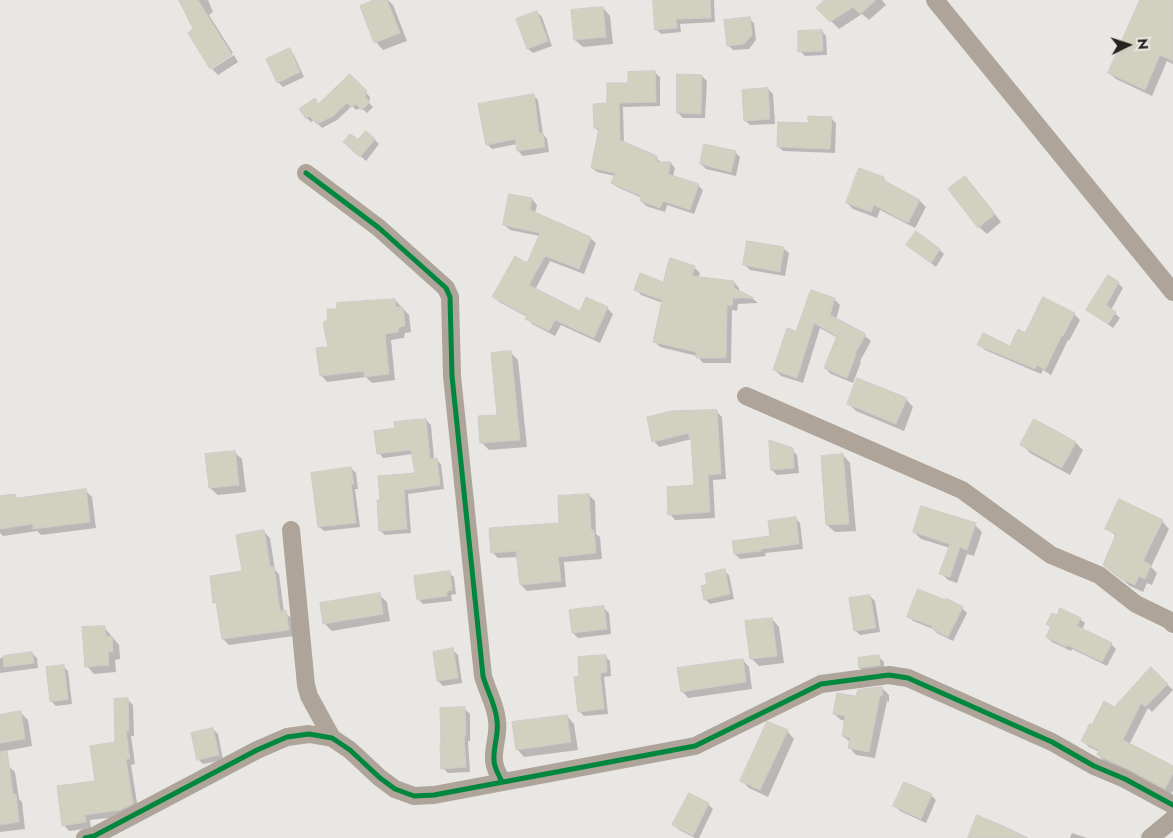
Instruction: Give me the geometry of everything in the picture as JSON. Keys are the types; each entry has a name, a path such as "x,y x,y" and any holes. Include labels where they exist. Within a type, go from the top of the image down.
{"street":[{"path":"935,0 1173,292"},
{"path":"306,173 379,228 446,288 450,297 452,376 483,676 497,720 498,734 494,759 495,768 502,782"},
{"path":"746,396 962,490 1051,555 1099,576 1136,604 1169,620 1173,624"},
{"path":"292,530 306,686 309,696 332,738"},
{"path":"85,838 94,836 257,750 287,737 309,734 332,738 350,750 380,778 395,789 414,796 434,795 695,746 821,684 889,675 908,678 1052,742 1094,766 1125,779 1173,805"},
{"path":"1150,838 1173,819"}],"building":[{"path":"179,0 198,0 232,55 210,69 188,33 193,29"},
{"path":"374,0 387,0 400,33 374,43 360,6"},
{"path":"653,0 710,0 711,18 676,19 677,28 655,30"},
{"path":"825,0 876,0 860,14 853,7 830,22 816,8"},
{"path":"1140,0 1173,0 1173,61 1160,55 1145,90 1108,73"},
{"path":"603,7 606,37 574,40 571,10"},
{"path":"537,11 548,41 527,49 516,19"},
{"path":"750,17 752,35 744,44 727,46 724,20"},
{"path":"822,30 823,51 798,52 798,31"},
{"path":"290,48 300,72 277,83 266,59"},
{"path":"655,71 656,102 619,103 620,140 657,156 657,162 671,162 668,174 699,184 690,210 663,201 660,208 640,201 641,196 611,183 615,173 591,168 599,128 594,128 593,104 607,103 607,83 628,83 628,72"},
{"path":"350,74 367,91 365,97 370,102 362,110 356,104 351,107 347,103 333,116 317,124 309,116 306,119 299,109 315,98 318,104"},
{"path":"677,74 702,75 701,114 677,113"},
{"path":"768,88 770,119 744,121 742,90"},
{"path":"534,94 539,133 543,133 545,147 517,151 515,139 486,145 478,104"},
{"path":"808,116 832,117 830,149 777,147 778,122 808,123"},
{"path":"366,131 375,139 360,157 343,142 350,134 358,139"},
{"path":"704,144 736,151 731,172 700,164"},
{"path":"859,168 884,177 883,180 920,200 908,223 874,205 871,212 846,203"},
{"path":"965,176 995,214 978,228 948,189"},
{"path":"509,194 532,198 530,210 591,237 579,269 545,256 529,285 580,311 586,297 608,307 594,338 555,320 549,331 525,319 527,316 492,297 515,256 527,263 540,233 503,225"},
{"path":"916,231 940,249 931,263 906,245"},
{"path":"747,241 784,247 780,272 743,265"},
{"path":"670,258 695,266 692,276 734,281 734,288 754,298 733,298 732,306 727,305 726,358 696,358 696,352 653,342 662,300 634,290 640,273 663,282"},
{"path":"1108,275 1119,282 1106,305 1116,312 1108,324 1086,310"},
{"path":"811,290 835,298 830,315 866,334 855,354 847,378 824,368 837,336 814,323 797,378 773,370 787,328 796,331"},
{"path":"1043,297 1075,313 1045,370 1037,365 1035,369 977,345 983,333 1010,346 1018,329 1025,333"},
{"path":"395,299 396,307 403,307 405,326 399,327 398,332 385,334 389,374 364,377 364,371 320,376 316,348 328,347 323,323 328,319 327,309 336,309 337,303"},
{"path":"511,351 520,440 480,443 478,416 497,415 491,353"},
{"path":"857,378 907,398 896,424 847,404"},
{"path":"717,410 721,474 708,475 710,512 668,515 667,487 694,485 691,438 689,438 689,433 652,442 647,417 672,411"},
{"path":"426,419 430,459 437,458 440,485 404,490 407,529 379,531 377,500 380,500 378,476 415,473 411,450 377,454 374,431 395,428 394,422"},
{"path":"1034,419 1076,442 1062,468 1020,445"},
{"path":"769,440 793,448 794,468 771,470"},
{"path":"235,451 239,485 209,488 205,454"},
{"path":"843,454 849,524 826,525 821,456"},
{"path":"351,467 354,484 351,484 356,523 318,527 311,473"},
{"path":"86,489 90,522 33,529 33,524 0,529 0,496 15,494 16,498"},
{"path":"589,494 591,530 594,530 596,553 558,557 561,581 520,585 516,551 491,553 489,528 559,523 558,496"},
{"path":"1119,499 1163,520 1143,561 1151,565 1145,579 1139,576 1135,585 1121,579 1103,565 1116,534 1105,529"},
{"path":"921,506 976,523 967,550 960,547 950,577 939,574 950,544 913,532"},
{"path":"796,517 799,544 734,554 732,541 770,536 768,521"},
{"path":"264,530 270,567 274,567 280,611 286,610 289,630 222,639 216,602 213,603 210,576 242,571 236,535"},
{"path":"725,569 730,594 704,600 701,586 707,584 705,574"},
{"path":"450,571 452,590 447,591 447,596 417,600 414,576"},
{"path":"918,589 945,600 946,598 963,607 948,637 931,628 932,626 907,617"},
{"path":"380,593 383,614 323,624 320,603"},
{"path":"870,595 876,628 854,631 849,598"},
{"path":"604,606 607,629 572,633 569,610"},
{"path":"1060,608 1081,618 1077,626 1112,643 1102,662 1046,637 1051,626 1046,624 1052,613 1057,615"},
{"path":"772,618 777,656 750,659 745,621"},
{"path":"105,626 106,637 112,636 113,652 108,652 109,665 85,667 82,627"},
{"path":"453,648 458,678 437,681 433,652"},
{"path":"32,652 34,663 4,667 3,656"},
{"path":"606,655 607,672 600,673 604,709 578,712 574,677 579,676 578,657"},
{"path":"879,655 880,665 859,668 858,658"},
{"path":"743,659 746,682 681,692 677,668"},
{"path":"64,665 68,699 50,702 46,667"},
{"path":"1151,667 1168,684 1145,707 1141,703 1123,740 1173,766 1173,773 1165,789 1097,755 1099,750 1081,741 1090,723 1092,725 1104,701 1114,707"},
{"path":"882,687 883,696 880,695 869,752 848,748 850,738 842,736 845,716 833,714 837,693 856,696 858,690"},
{"path":"128,698 129,731 126,731 130,759 126,759 133,804 120,810 85,815 86,822 62,826 57,786 95,781 90,746 115,742 114,699"},
{"path":"465,707 466,767 441,769 440,708"},
{"path":"21,711 25,739 0,743 0,715"},
{"path":"567,715 571,742 516,750 512,722"},
{"path":"767,722 788,730 760,790 740,781"},
{"path":"213,728 219,755 197,760 191,733"},
{"path":"7,751 13,794 16,794 19,822 0,825 0,752"},
{"path":"904,782 932,794 921,819 893,806"},
{"path":"689,793 709,803 693,836 672,825"},
{"path":"977,815 1003,826 1028,838 968,838"}],"cycle path":[{"path":"306,173 379,228 446,288 450,297 452,376 483,676 496,715 497,731 494,763 502,782"},
{"path":"85,838 94,836 257,750 287,737 309,734 332,738 350,750 380,778 395,789 414,796 434,795 695,746 821,684 889,675 908,678 1052,742 1094,766 1125,779 1173,805"}]}
